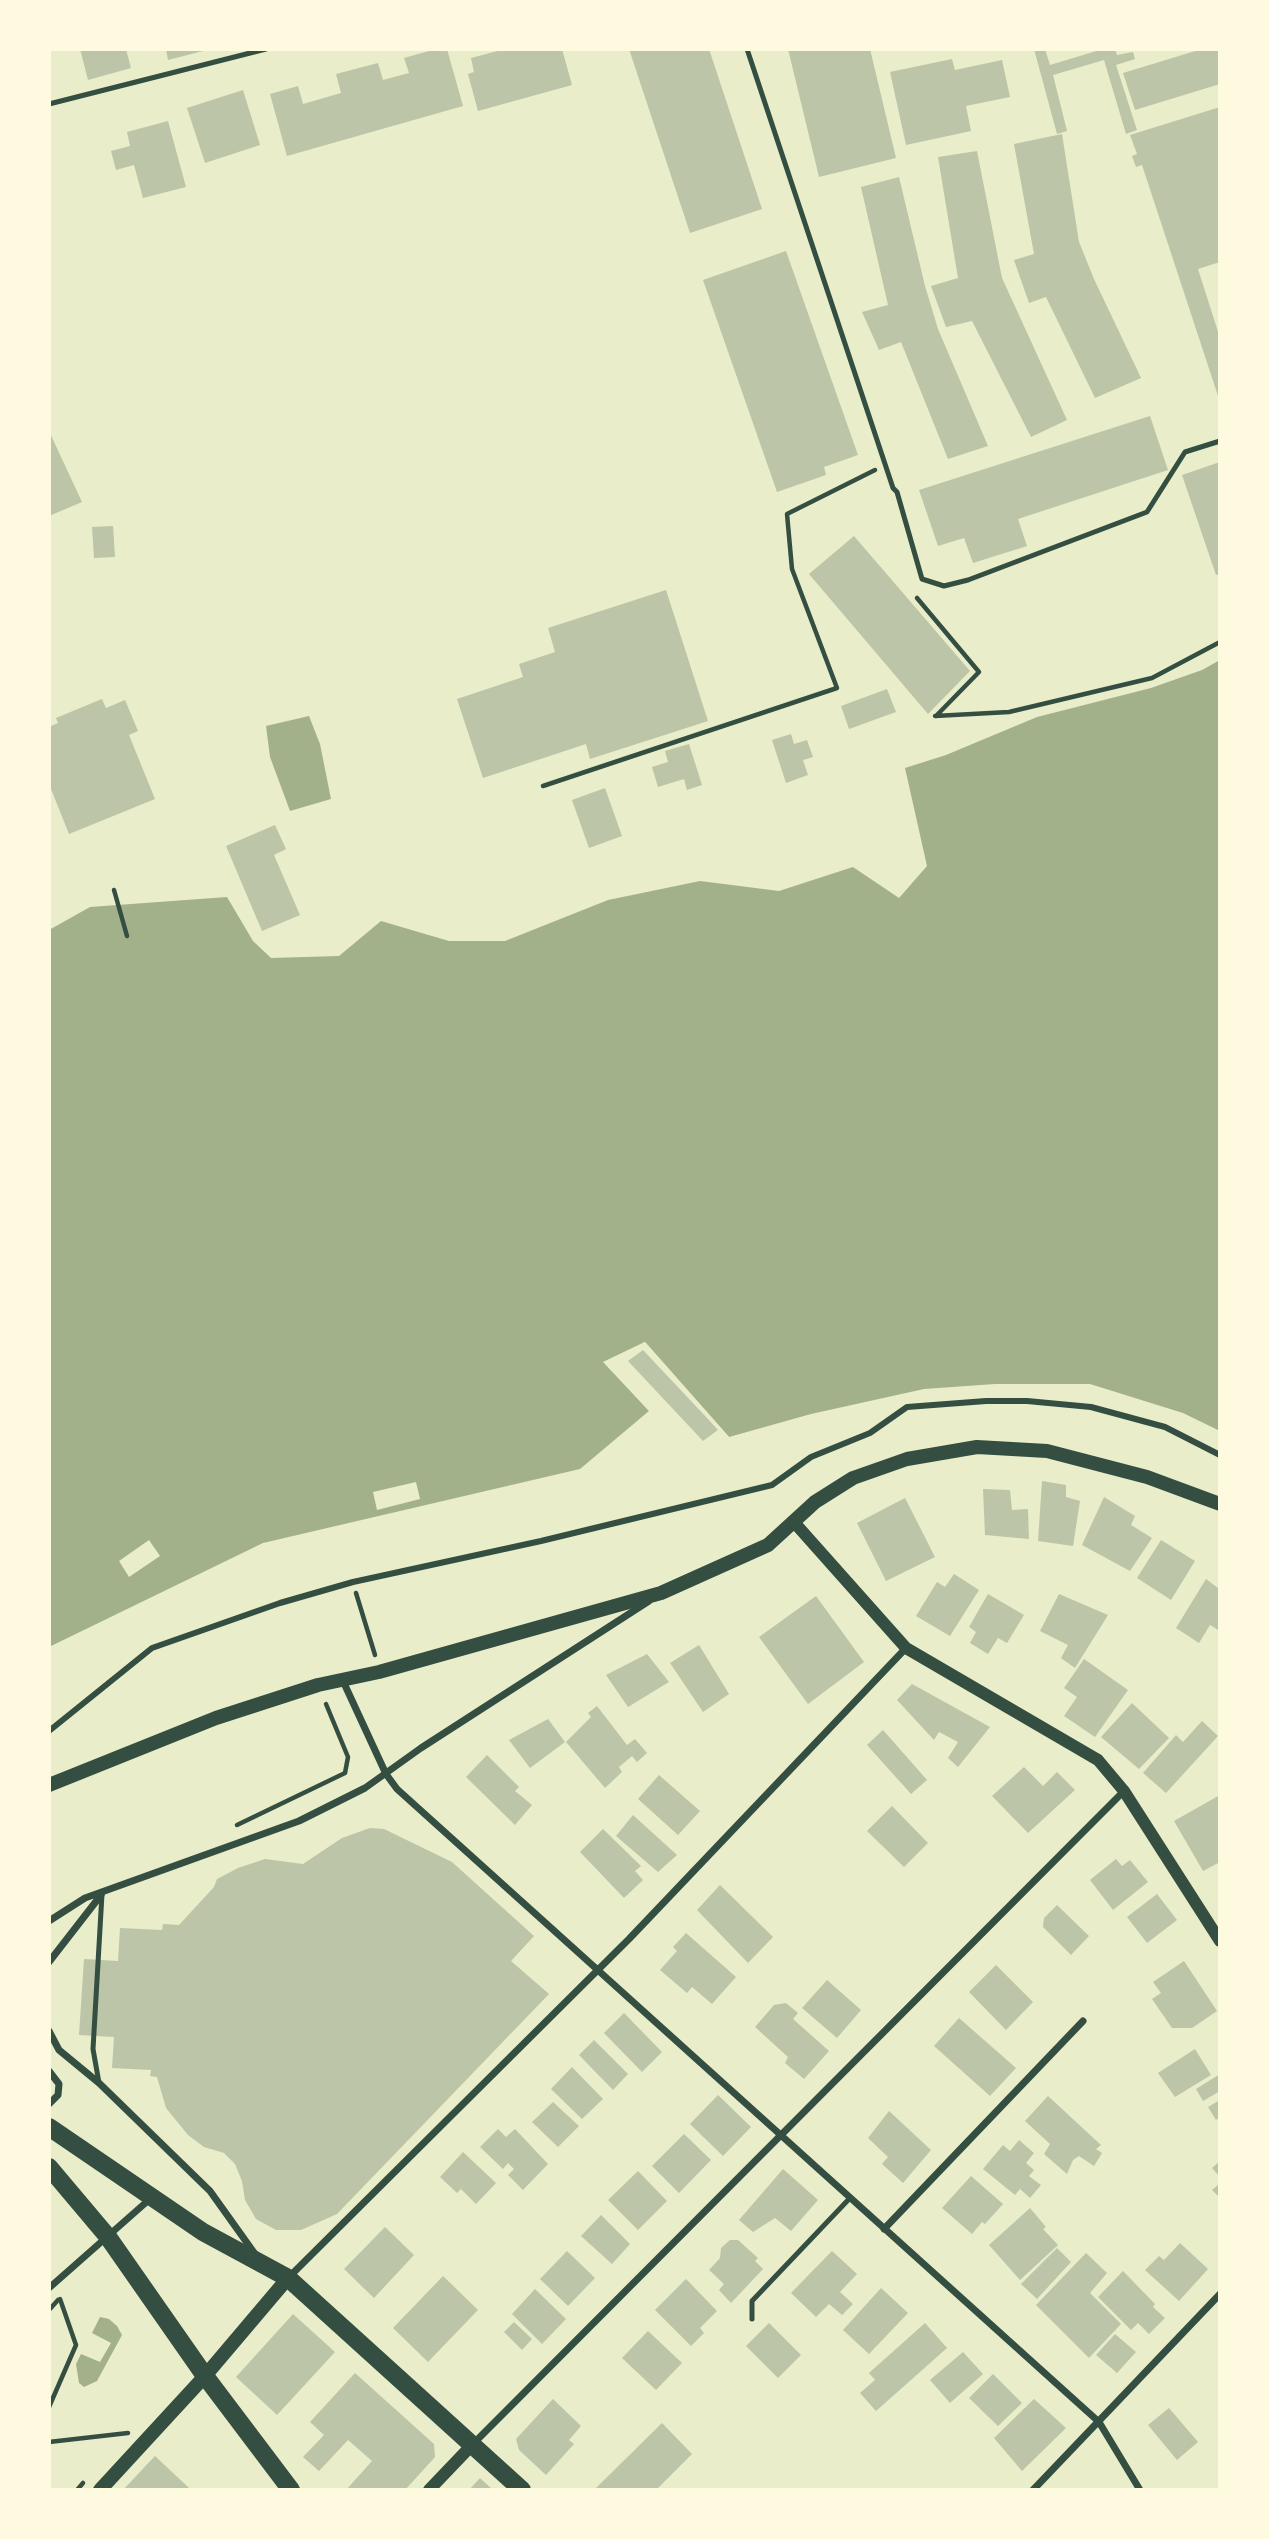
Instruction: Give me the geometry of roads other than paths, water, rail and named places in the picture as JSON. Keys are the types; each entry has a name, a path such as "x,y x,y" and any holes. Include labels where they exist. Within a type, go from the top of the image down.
{"main road":[{"path":"49,1785 216,1718 318,1685 379,1672 661,1593 768,1545 815,1502 853,1478 907,1459 977,1447 1047,1451 1147,1477 1220,1504"},
{"path":"49,2127 204,2232 288,2278 522,2490"},
{"path":"49,2167 108,2237 205,2376 291,2490"},
{"path":"100,2490 205,2376 288,2278"}],"street":[{"path":"49,1731 152,1648 280,1603 353,1583 772,1485 811,1457 860,1438 900,1410 920,1405 1027,1401 1091,1406 1165,1427 1220,1455"},
{"path":"793,1521 906,1648 1098,1760 1124,1791 1220,1941"},
{"path":"49,1921 85,1898 299,1821 365,1788 421,1748 661,1593"},
{"path":"288,2278 597,1971 906,1648"},
{"path":"342,1680 386,1774 397,1789 1099,2423 1140,2490"},
{"path":"429,2490 1124,1791"},
{"path":"49,1962 102,1894"},
{"path":"884,2229 1083,2021"},
{"path":"49,2031 59,2050 99,2083 210,2191 259,2261"},
{"path":"49,2071 59,2084 58,2095 49,2104"},
{"path":"49,2288 152,2198"},
{"path":"1033,2490 1220,2294"}],"lane":[{"path":"49,104 266,49"},
{"path":"747,49 893,488 897,492 922,579 944,586 968,580 1147,512 1185,452 1220,441"},
{"path":"99,2083 93,2049 102,1894"},
{"path":"752,2319 752,2301 850,2198"}]}
